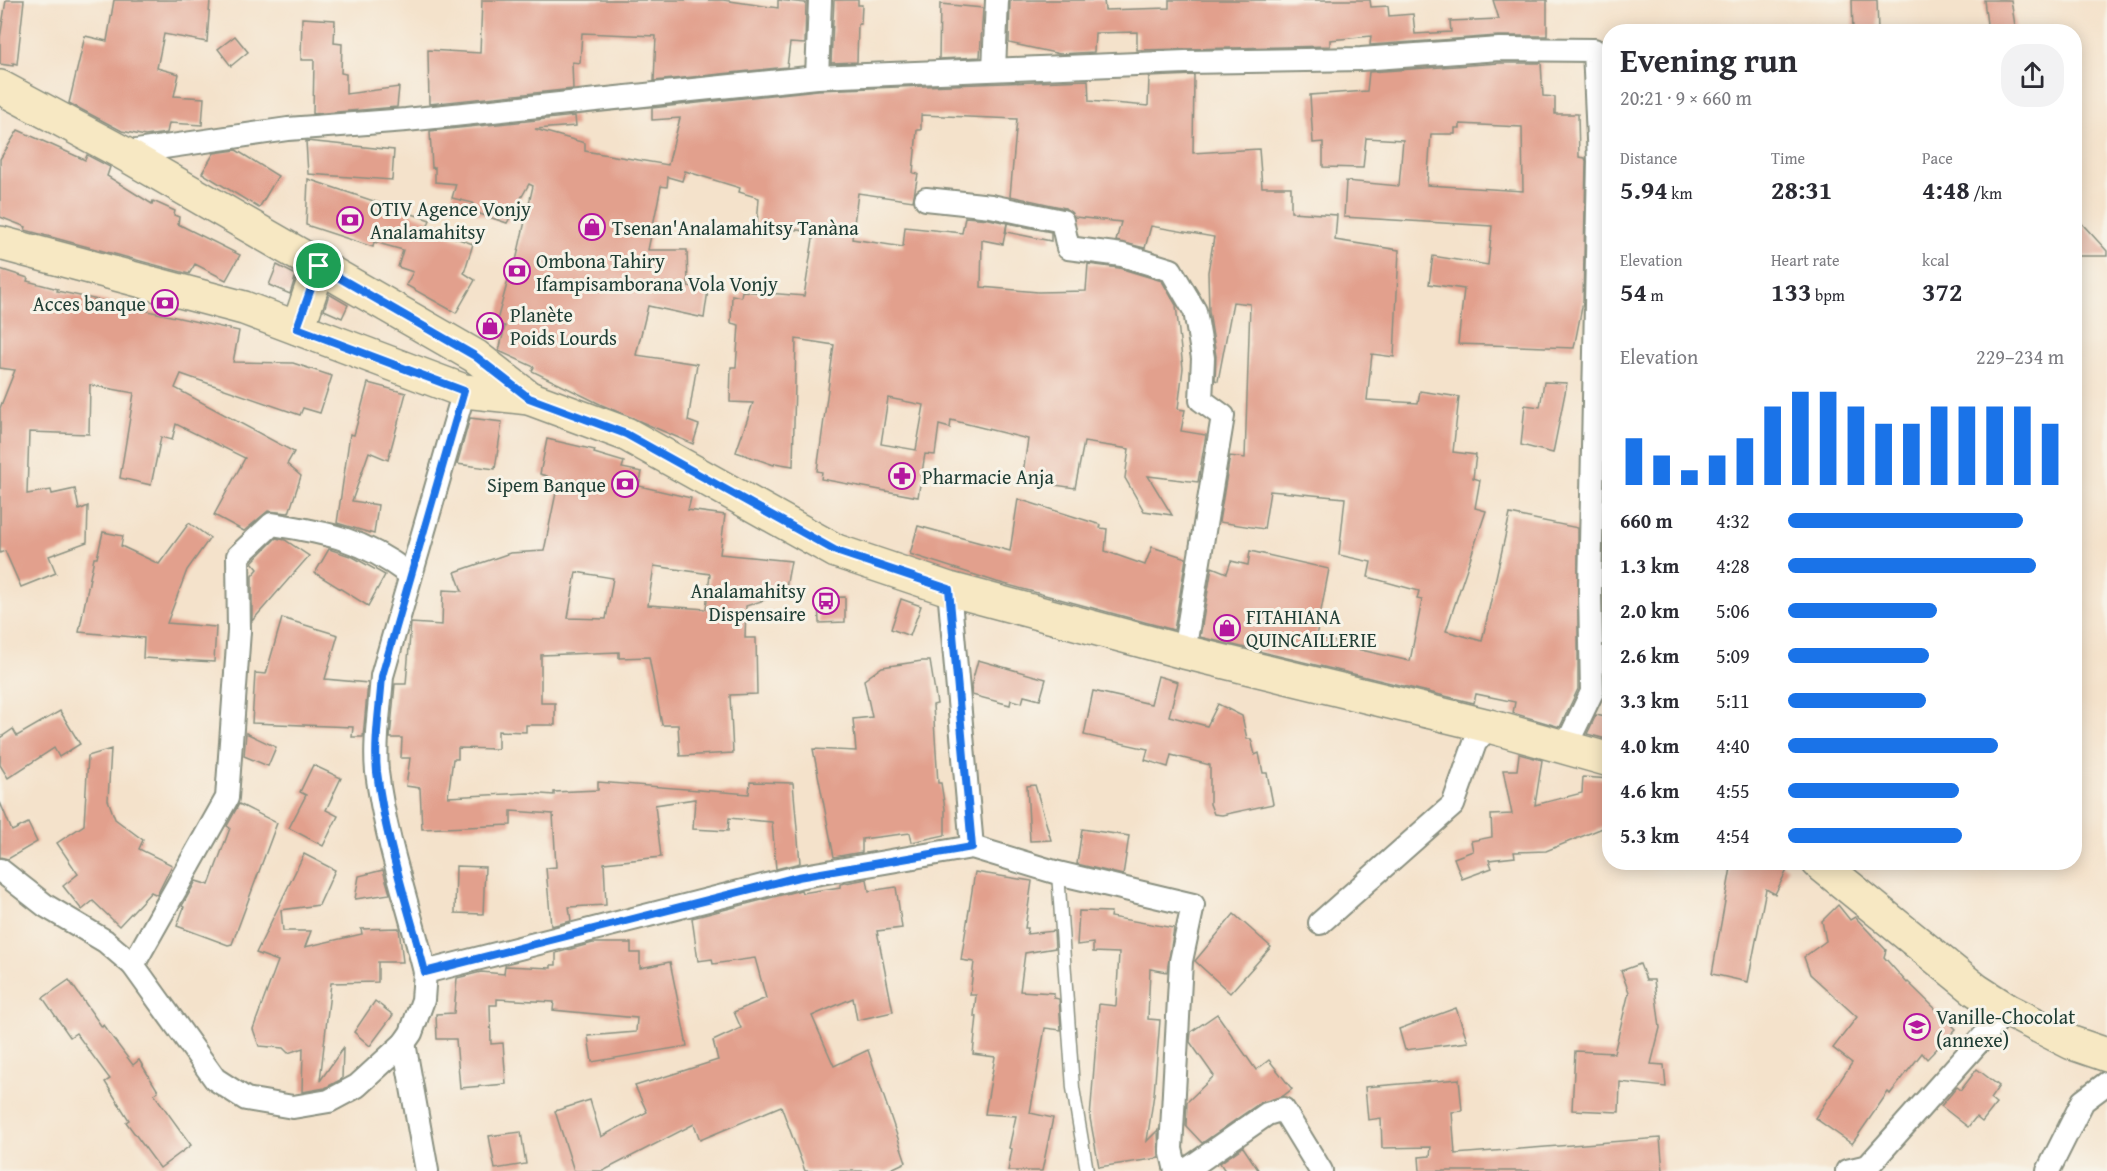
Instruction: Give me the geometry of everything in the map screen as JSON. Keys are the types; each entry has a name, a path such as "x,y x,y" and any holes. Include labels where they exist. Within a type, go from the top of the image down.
{"main road":[{"path":"0,87 123,153 475,356 529,398"},
{"path":"0,243 244,308 464,391 529,398 626,434 836,551 949,589 1184,652 1489,726 1602,758"},
{"path":"297,328 319,266"},
{"path":"375,358 395,309"},
{"path":"464,391 475,356"},
{"path":"1828,870 1976,990 2007,1010 2072,1043 2107,1055"}],"street":[{"path":"817,77 820,0"},
{"path":"994,69 997,0"},
{"path":"123,153 288,129 406,120 817,77 994,69 1361,59 1499,49 1594,50 1599,161 1590,591 1592,693 1565,748"},
{"path":"926,199 991,206 1062,221 1068,248 1122,255 1171,270 1195,311 1203,358 1201,400 1223,416 1184,652"},
{"path":"0,870 46,906 105,941 133,965 215,1079 246,1099 293,1107 329,1101 357,1086 404,1043 423,1000 425,972 387,821 377,770 382,676 409,574 464,391"},
{"path":"133,965 227,798 239,631 238,556 272,524 333,534 381,553 409,574"},
{"path":"949,589 972,847"},
{"path":"1320,923 1453,806 1475,743 1489,726"},
{"path":"425,972 798,877 972,847 1058,873 1192,905 1181,961 1171,1149 1176,1171"},
{"path":"1846,1171 1868,1166 2007,1010"},
{"path":"404,1043 427,1171"},
{"path":"2048,1171 2083,1101 2107,1083"},
{"path":"1185,1171 1267,1114 1283,1109 1321,1171"}],"lane":[{"path":"1058,873 1074,1088 1087,1171"}],"building":[{"path":"6,0 24,0 17,64 13,63 13,66 0,64 0,38"},
{"path":"114,0 210,0 207,42 164,34 157,68 179,74 174,96 204,98 202,125 169,123 167,133 145,136 122,131 69,103 85,36 107,41"},
{"path":"482,0 723,0 778,8 778,0 806,3 805,44 790,43 787,67 654,81 656,36 582,33 580,63 572,62 573,89 429,104 428,50 480,53"},
{"path":"834,0 858,0 858,5 862,5 861,24 858,24 857,62 831,63"},
{"path":"1010,0 1104,0 1105,10 1169,8 1169,0 1370,0 1371,7 1388,6 1389,16 1413,14 1415,34 1451,32 1450,21 1499,19 1493,0 1547,0 1547,36 1498,36 1370,45 1371,36 1330,40 1330,46 1137,50 1137,32 1095,33 1094,52 1060,54 1009,43"},
{"path":"1852,0 1877,0 1878,24 1853,24"},
{"path":"1984,0 2011,0 2015,24 1987,24"},
{"path":"940,4 983,8 980,57 939,59"},
{"path":"302,18 335,20 334,43 342,44 341,73 346,74 346,94 399,87 397,107 313,114 314,60 301,60"},
{"path":"235,36 248,52 231,66 218,49"},
{"path":"1499,63 1541,63 1543,96 1555,97 1555,114 1578,114 1579,157 1585,158 1586,161 1583,302 1574,348 1458,344 1464,289 1429,284 1433,256 1488,265 1492,226 1344,217 1346,181 1399,186 1403,140 1366,138 1363,168 1323,167 1323,142 1313,143 1310,95 1367,91 1369,72","holes":["1460,124 1522,127 1523,191 1427,185 1431,134 1455,134 1455,128 1460,128"]},
{"path":"1194,75 1193,153 1259,149 1262,187 1291,187 1291,212 1337,215 1335,240 1399,250 1394,357 1372,354 1367,400 1418,403 1420,391 1459,397 1453,452 1476,455 1473,478 1480,480 1475,508 1486,511 1446,631 1482,641 1510,514 1578,528 1578,689 1560,727 1513,713 1515,702 1476,694 1474,703 1200,637 1212,567 1227,573 1231,561 1248,565 1250,551 1329,569 1316,637 1340,643 1339,645 1410,661 1422,600 1417,599 1419,591 1368,577 1371,562 1339,555 1345,498 1270,491 1264,529 1219,522 1230,456 1245,458 1250,304 1233,302 1218,381 1215,380 1216,356 1209,311 1208,272 1214,237 1151,226 1145,248 1116,241 1121,222 1075,217 1065,208 1010,196 1017,119 921,115 921,130 917,130 913,173 918,174 913,201 858,193 852,239 903,247 905,227 962,233 965,217 989,219 1007,223 1003,244 982,240 981,287 1038,292 1086,291 1088,264 1119,268 1162,281 1176,305 1183,368 1178,409 1185,410 1181,431 1206,435 1198,482 1148,476 1172,515 1144,511 1125,478 1129,449 1084,442 1075,488 1022,480 1028,439 951,420 950,428 939,425 935,455 925,454 918,497 821,479 822,472 817,471 834,345 796,339 793,466 775,463 774,465 736,452 753,403 730,402 731,367 736,367 739,325 731,323 732,295 741,297 742,291 804,296 814,232 757,225 759,198 739,192 740,188 685,171 682,181 668,177 667,187 661,186 648,250 687,250 688,286 708,290 704,318 648,306 636,355 697,364 688,421 699,425 693,444 602,405 532,371 534,367 499,351 505,326 496,324 510,273 513,274 533,186 529,184 507,223 471,211 473,203 452,198 456,184 435,182 435,167 432,168 430,131 575,116 576,126 535,129 585,143 585,151 668,165 680,118 652,120 652,108 818,90 1088,80 1089,101 1148,106 1149,77","holes":["888,398 924,405 916,450 881,444"]},
{"path":"18,130 85,160 87,155 110,167 107,176 152,204 153,201 175,211 174,215 179,217 178,224 240,255 226,280 195,264 189,274 25,230 26,227 0,217 0,159"},
{"path":"306,141 394,150 392,180 308,174"},
{"path":"236,150 278,176 259,208 202,173 214,153"},
{"path":"308,179 430,220 427,228 473,244 464,273 475,280 456,313 406,285 413,272 398,267 403,250 374,242 373,247 306,225"},
{"path":"1007,223 1051,232 1051,241 1006,232"},
{"path":"2082,224 2107,251 2107,256 2082,256"},
{"path":"277,265 296,275 290,294 269,285"},
{"path":"0,269 28,278 27,281 58,289 57,291 239,331 233,362 293,363 332,376 320,413 303,408 300,415 181,374 175,388 294,452 287,464 301,476 289,513 268,511 244,531 214,515 245,458 176,424 172,440 161,437 151,485 120,478 134,393 90,385 89,434 29,432 27,494 51,490 52,494 75,489 79,510 88,506 87,542 49,556 56,573 21,587 5,551 0,553 0,408 15,370 0,368"},
{"path":"329,294 348,305 342,318 324,310"},
{"path":"1544,382 1567,383 1553,453 1521,445 1525,405 1540,407"},
{"path":"368,383 406,393 388,460 369,452 352,501 378,505 374,534 337,523 350,434 354,435"},
{"path":"470,418 502,422 495,469 457,464"},
{"path":"547,439 595,450 594,453 624,462 622,468 642,472 639,486 691,498 688,510 725,515 720,554 791,561 785,593 746,606 745,638 756,638 757,694 730,695 733,753 680,756 678,725 662,725 649,657 619,658 619,652 541,655 541,703 555,703 555,725 526,725 526,732 498,731 498,749 458,748 458,759 453,759 448,797 528,793 554,795 554,792 598,790 598,782 749,794 750,782 793,783 800,863 776,869 772,822 729,818 728,831 693,829 695,799 655,805 661,857 604,863 606,905 569,907 571,921 551,926 546,868 556,867 553,814 511,811 511,825 422,829 420,788 406,786 410,758 401,758 402,738 390,738 395,684 406,684 411,623 442,625 443,590 462,591 455,572 510,553 544,551 558,483 546,481 547,476 540,474","holes":["654,566 710,574 706,609 648,605","576,572 613,578 606,619 568,618"]},
{"path":"1018,499 1101,525 1100,528 1107,529 1105,551 1145,565 1152,547 1186,558 1174,630 997,582 910,554 918,526 1010,551"},
{"path":"189,523 210,538 187,570 167,623 216,627 214,662 143,658 144,638 79,632 94,558 97,558 103,532 123,536 121,546 159,564"},
{"path":"276,538 285,540 309,556 252,621 252,576 258,569 252,562"},
{"path":"329,549 353,557 385,575 368,606 315,573"},
{"path":"845,597 845,622 819,623 818,598"},
{"path":"901,599 921,606 910,636 891,629"},
{"path":"282,618 338,635 325,679 368,683 363,737 352,737 353,727 252,723 255,673 266,674"},
{"path":"978,660 1046,679 1040,700 1024,696 1022,703 1011,700 1010,705 972,695 971,686"},
{"path":"930,661 937,704 933,705 938,783 941,783 945,809 945,835 912,842 910,833 862,839 862,852 834,857 813,749 856,751 853,719 872,717 864,680 882,667"},
{"path":"1158,676 1178,682 1169,716 1207,726 1218,704 1242,716 1247,739 1251,739 1255,755 1259,753 1263,773 1267,773 1273,804 1222,815 1214,814 1210,804 1210,765 1171,755 1168,767 1145,760 1148,749 1084,735 1093,691 1151,704"},
{"path":"60,711 80,744 59,757 54,748 8,778 0,765 0,738 13,729 17,736"},
{"path":"1596,715 1602,716 1602,738 1587,734"},
{"path":"246,733 276,747 268,766 244,756"},
{"path":"111,749 108,800 115,819 143,840 139,849 172,865 157,895 151,892 119,926 93,901 82,910 63,886 78,874 57,843 84,825 88,756"},
{"path":"1519,754 1542,760 1535,805 1582,793 1583,777 1602,778 1602,828 1546,851 1514,852 1515,857 1489,860 1492,868 1462,879 1454,858 1473,851 1471,841 1492,837 1491,815 1512,814 1503,770 1517,770"},
{"path":"313,765 341,778 326,810 338,816 323,846 289,828 306,795 300,792"},
{"path":"1035,785 1051,840 1030,841 1027,786"},
{"path":"0,802 12,831 28,823 37,842 8,859 0,857"},
{"path":"239,804 277,823 232,944 228,945 177,926 184,907 182,906 196,881 209,885 230,828 227,826"},
{"path":"1082,829 1129,836 1123,875 1077,864"},
{"path":"304,854 335,870 319,905 281,910 283,931 311,931 305,947 362,934 361,929 399,928 403,962 378,962 378,982 331,983 320,1081 343,1048 342,1079 325,1088 302,1092 303,1048 288,1053 283,1048 259,1046 253,1029 278,961 256,953"},
{"path":"456,866 485,867 483,914 455,913"},
{"path":"383,870 390,894 355,899 359,876"},
{"path":"1731,870 1787,870 1775,894 1766,889 1748,982 1712,974"},
{"path":"975,872 1032,881 1025,928 1028,928 1027,934 1054,931 1055,948 1025,953 1020,991 1054,993 1054,998 1059,999 1061,1030 1045,1028 1030,1113 1053,1118 1042,1171 1008,1171 1012,1149 1009,1148 1016,1116 985,1114 995,1057 973,1054 977,1016 974,1016 976,995 970,995 974,962 961,960"},
{"path":"867,879 869,891 896,887 902,928 877,931 893,1012 857,1020 853,998 812,1016 834,1066 868,1050 906,1162 887,1171 805,1171 781,1106 700,1140 694,1124 603,1171 574,1171 555,1111 590,1100 601,1137 647,1112 635,1086 718,1060 713,1041 741,1028 734,1012 766,998 755,958 713,964 712,959 698,961 692,918 801,890 802,893 840,887 840,884"},
{"path":"1838,905 1850,920 1855,917 1886,950 1884,957 1907,983 1956,1029 1927,1059 1922,1053 1890,1094 1888,1092 1852,1144 1815,1118 1852,1063 1833,1048 1857,1017 1810,974 1804,957 1826,941 1822,921"},
{"path":"1079,911 1111,912 1110,917 1174,928 1167,972 1150,969 1148,1019 1160,1020 1154,1094 1147,1141 1158,1130 1159,1158 1099,1167 1090,1118 1099,1004 1116,1006 1119,953 1093,952 1093,943 1077,945"},
{"path":"1234,914 1271,947 1230,993 1195,961"},
{"path":"593,943 631,943 631,953 640,953 640,968 670,962 687,1046 592,1062 588,1036 636,1032 637,1018 553,1010 554,1002 497,999 497,1005 490,1005 491,1044 503,1043 506,1084 460,1088 456,1039 437,1039 436,1014 454,1013 457,978 481,972 504,974 505,966 551,968 551,965 556,965 556,953"},
{"path":"1640,964 1646,980 1654,980 1660,1028 1651,1064 1664,1065 1666,1087 1620,1082 1619,1112 1572,1110 1575,1051 1614,1053 1629,992 1621,971"},
{"path":"69,980 102,1027 103,1025 133,1065 139,1060 158,1091 154,1094 191,1145 160,1168 126,1122 129,1120 105,1082 110,1079 76,1033 70,1037 43,998"},
{"path":"375,1001 393,1015 370,1046 354,1032"},
{"path":"1456,1008 1468,1042 1405,1050 1399,1029"},
{"path":"1217,1014 1256,1070 1269,1060 1292,1089 1283,1096 1260,1103 1202,1143 1186,1126 1187,1102 1214,1076 1190,1042 1191,1032"},
{"path":"1977,1069 1999,1086 1990,1099 1996,1104 1982,1122 1976,1117 1968,1127 1941,1106 1957,1087 1961,1090"},
{"path":"1459,1079 1462,1111 1452,1112 1455,1154 1660,1138 1663,1171 1420,1171 1419,1157 1430,1156 1431,1147 1382,1148 1381,1118 1368,1120 1365,1087"},
{"path":"521,1132 526,1164 495,1169 489,1136"},
{"path":"1243,1147 1259,1171 1225,1171 1220,1163"}],"place":[{"name":"OTIV Agence Vonjy Analamahitsy","path":"350,220"},
{"name":"Tsenan'Analamahitsy Tanàna","path":"592,227"},
{"name":"Ombona Tahiry Ifampisamborana Vola Vonjy","path":"517,271"},
{"name":"Acces banque","path":"165,303"},
{"name":"Planète Poids Lourds","path":"490,326"},
{"name":"Pharmacie Anja","path":"902,476"},
{"name":"Sipem Banque","path":"625,484"},
{"name":"Analamahitsy Dispensaire","path":"826,601"},
{"name":"FITAHIANA QUINCAILLERIE","path":"1227,628"},
{"name":"Vanille-Chocolat (annexe)","path":"1917,1027"}],"route":[{"path":"319,266 475,356 529,398 626,434 836,551 949,589 972,847 798,877 425,972 387,821 377,770 379,716 382,676 409,574 464,391 297,328 319,266"}]}
